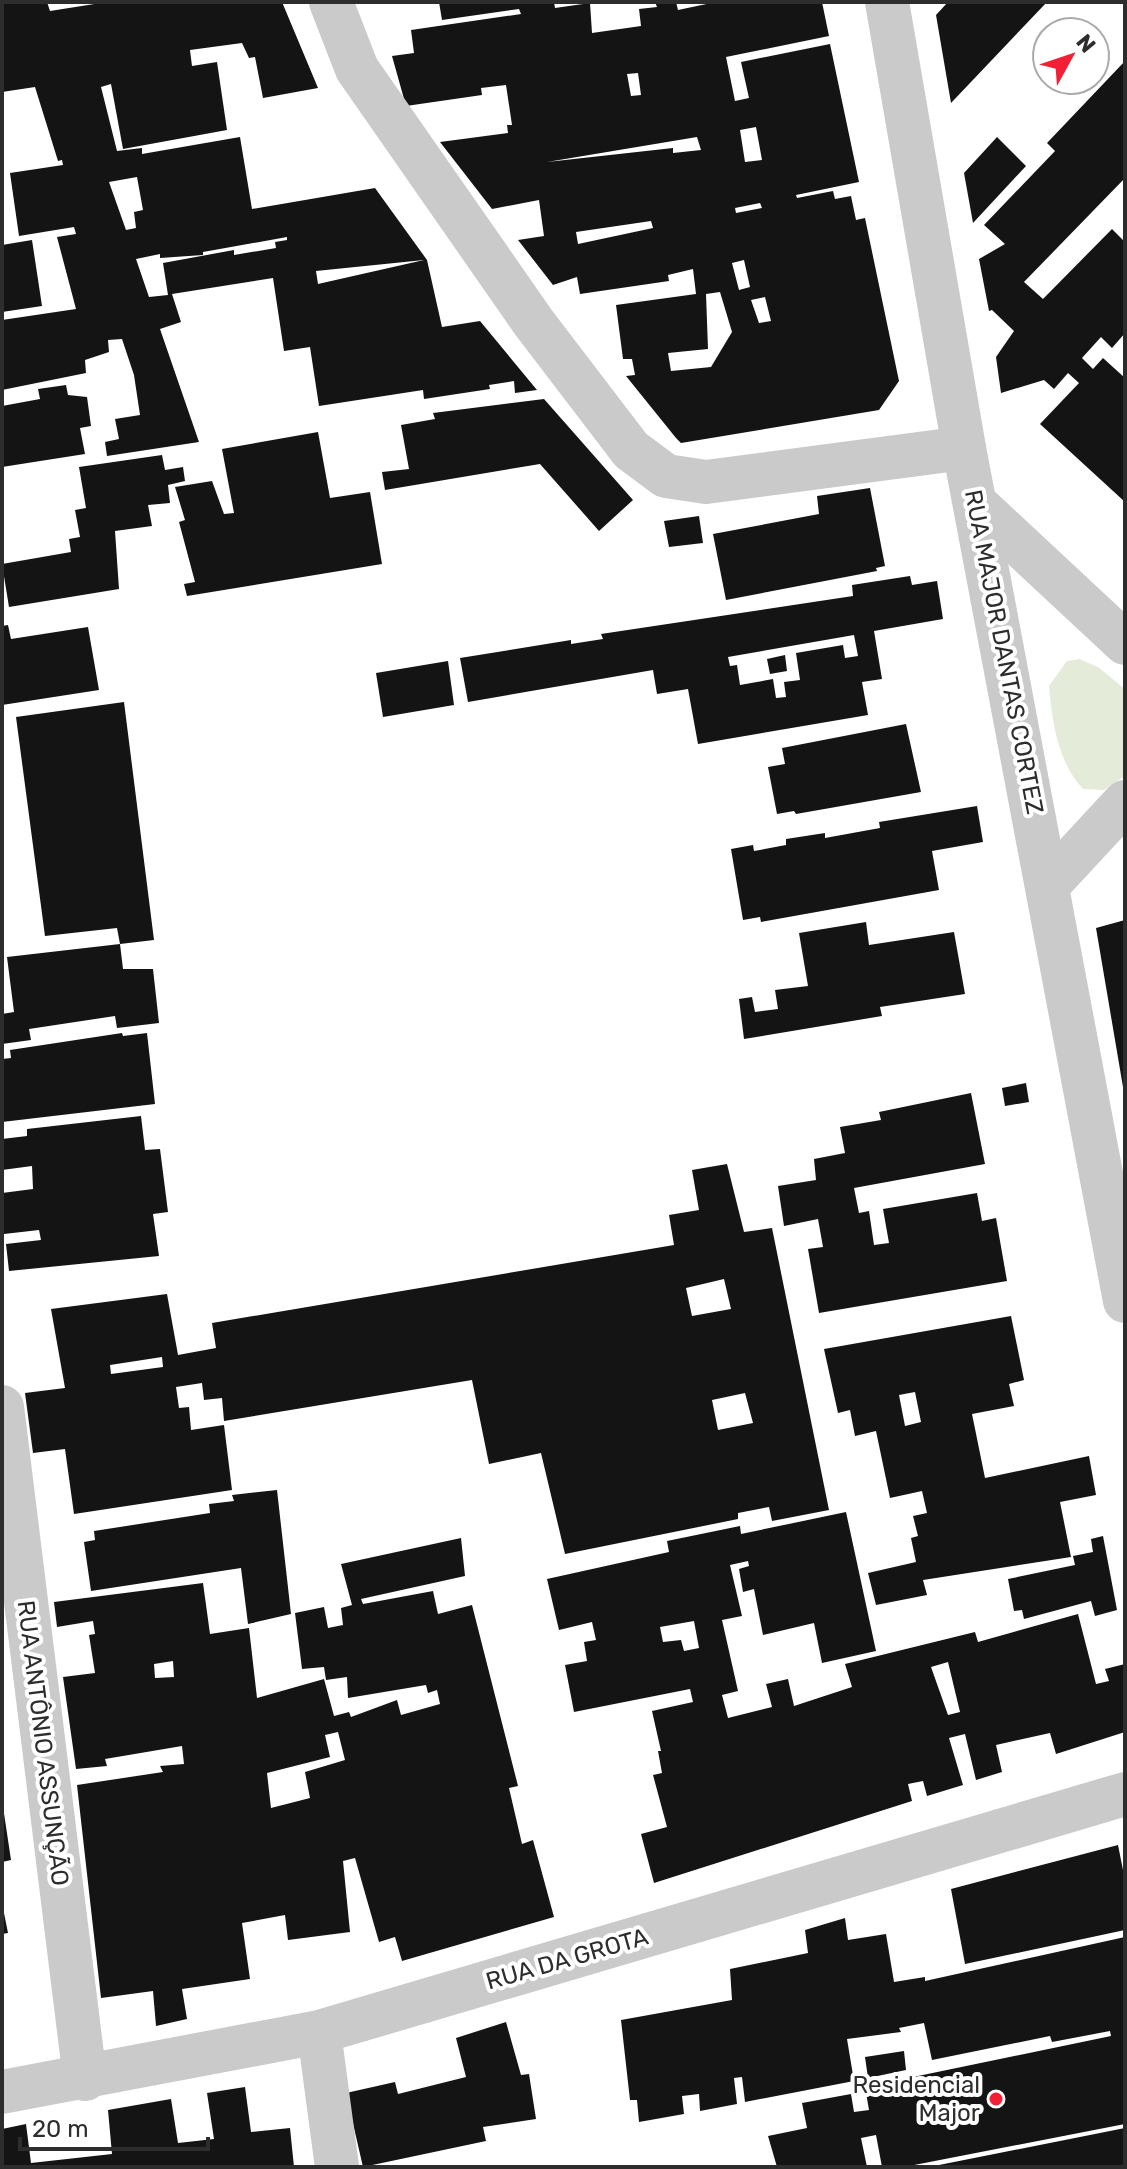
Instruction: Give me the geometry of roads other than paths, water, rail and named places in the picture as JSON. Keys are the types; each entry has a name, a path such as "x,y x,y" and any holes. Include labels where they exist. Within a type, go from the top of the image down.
{"street":[{"path":"331,2 357,69 534,323 631,450 666,476 706,482 964,448"},
{"name":"RUA MAJOR DANTAS CORTEZ","path":"887,2 964,448 1125,1301"},
{"path":"977,505 1125,643"},
{"path":"1048,885 1125,802"},
{"name":"RUA ANTÔNIO ASSUNÇÃO","path":"2,1407 85,2079"},
{"name":"RUA DA GROTA","path":"2,2092 85,2079 319,2032 1125,1794"},
{"path":"319,2032 337,2167"}],"place":[{"name":"Residencial Major","path":"996,2099"}]}
